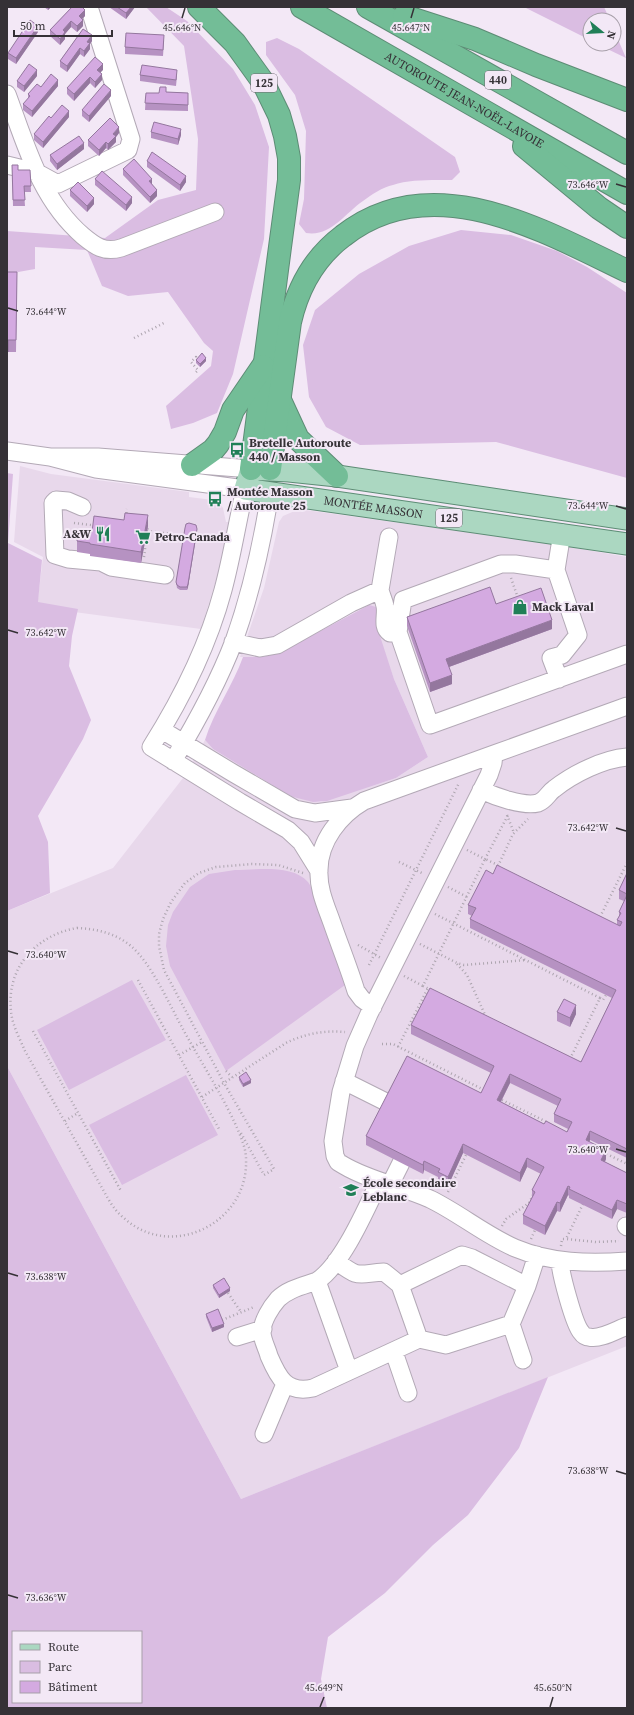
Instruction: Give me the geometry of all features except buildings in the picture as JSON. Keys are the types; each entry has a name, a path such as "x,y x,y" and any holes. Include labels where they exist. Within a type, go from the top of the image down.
{"highway":[{"name":"125","path":"199,7 235,43 260,76 274,103 283,126 287,146 288,180 265,364 255,476"},
{"name":"AUTOROUTE JEAN-NOËL-LAVOIE","path":"302,7 627,193"},
{"name":"440","path":"368,7 627,153"},
{"path":"377,7 475,40 627,100"},
{"path":"477,107 599,208 627,227"},
{"path":"255,476 280,399 290,322 296,299 304,282 322,256 354,227 380,215 399,209 430,205 453,206 493,213 546,232 627,271"},
{"path":"192,464 213,450 218,444 225,432 233,410 265,364"},
{"path":"280,399 298,439 337,476"}],"main road":[{"path":"255,476 337,476 627,519"},
{"path":"255,476 270,493"},
{"name":"MONTÉE MASSON","path":"270,493 562,533 627,544"}],"street":[{"path":"7,165 36,172 58,184 128,150 131,138 89,7"},
{"path":"7,94 36,172 52,202 68,220 97,247 107,250 121,248 215,212"},
{"path":"7,451 50,457 96,469 255,476"},
{"path":"50,457 98,457 192,464 255,476"},
{"path":"255,476 215,618 196,665 162,730 151,747 288,830 301,842 319,871"},
{"path":"172,761 184,743 213,688 234,642 254,576 270,493"},
{"path":"82,507 68,501 56,500 53,503 55,555 101,562 111,567 165,575"},
{"path":"559,679 552,658 562,655 578,635 556,570 562,533"},
{"path":"388,537 380,590 386,607 385,626 387,631 390,633 398,632"},
{"path":"556,570 515,564 501,564 403,600 398,632 430,725 627,654"},
{"path":"234,642 260,648 277,645 350,604 380,590"},
{"path":"373,1007 362,999 356,990 322,896 319,871 321,855 331,833 341,819 352,808 369,799 627,706"},
{"path":"162,730 232,773 295,809 315,813 352,808"},
{"path":"494,754 492,767 408,937 386,963 373,1007 355,1046 344,1080 334,1134 335,1156 338,1162 343,1165 384,1184 416,1193 443,1206 505,1243 537,1255 560,1256 601,1263 627,1261"},
{"path":"481,790 505,800 534,803 539,802 547,797 552,789 586,770 612,759 627,756"},
{"path":"344,1080 388,1102"},
{"path":"401,1162 384,1184 336,1261 322,1278 289,1291 278,1300 268,1315 263,1329 263,1340 279,1378 285,1384 299,1389 307,1389 394,1352 419,1339 446,1345 511,1324"},
{"path":"400,1285 462,1255 472,1258 527,1286"},
{"path":"523,1360 511,1324 527,1286 537,1255"},
{"path":"560,1256 561,1273 578,1328 581,1333 585,1336 595,1338 627,1326"},
{"path":"336,1261 349,1270 360,1275 384,1272 400,1285 419,1339"},
{"path":"317,1281 349,1371"},
{"path":"237,1337 263,1329"},
{"path":"394,1352 408,1393"},
{"path":"264,1434 285,1384"}],"path":[{"path":"134,338 166,322"},
{"path":"196,372 198,370 191,362 196,358 198,360"},
{"path":"125,523 127,509"},
{"path":"74,523 91,525 94,528 99,528"},
{"path":"141,525 148,526 147,531 171,534"},
{"path":"93,533 94,528"},
{"path":"510,576 520,603"},
{"path":"368,965 459,783"},
{"path":"505,808 514,833"},
{"path":"423,986 485,859 508,816"},
{"path":"498,865 514,833 530,816"},
{"path":"455,843 504,869"},
{"path":"399,862 422,874"},
{"path":"600,917 627,863"},
{"path":"234,1121 242,1140 246,1160 244,1180 238,1195 226,1214 213,1225 190,1235 173,1237 156,1235 140,1229 124,1219 106,1195 26,1051 11,1012 11,993 18,967 29,952 44,940 67,930 87,929 107,933 126,943 136,951 150,971 216,1088 264,1175 274,1169 224,1083 164,970 159,946 160,930 163,918 171,902 191,878 199,873 216,868 252,864 278,865 295,869 300,872"},
{"path":"474,883 478,884"},
{"path":"465,900 469,902"},
{"path":"422,908 604,1000 606,995"},
{"path":"594,914 606,920"},
{"path":"408,937 457,963 464,965 527,960"},
{"path":"358,945 423,986 434,991"},
{"path":"457,963 467,975 486,1017 480,1014"},
{"path":"138,980 179,1055 187,1074 220,1129"},
{"path":"398,1047 428,988"},
{"path":"564,1056 572,1060 600,998"},
{"path":"415,1012 421,1015"},
{"path":"33,1031 68,1091 78,1114 87,1126 121,1191"},
{"path":"202,1097 286,1043 298,1037 320,1032 346,1032"},
{"path":"179,1055 202,1042"},
{"path":"382,1044 393,1044 486,1091"},
{"path":"226,1071 232,1077"},
{"path":"444,1077 447,1071"},
{"path":"502,1100 550,1124"},
{"path":"65,1122 78,1114"},
{"path":"601,1151 627,1164"},
{"path":"450,1187 466,1155"},
{"path":"500,1230 506,1219 529,1203 536,1189"},
{"path":"566,1239 583,1204"},
{"path":"560,1256 562,1239 596,1242 624,1231"},
{"path":"228,1293 241,1312"},
{"path":"222,1320 256,1306"}],"shaded area":[{"path":"20,466 51,474 189,492 189,497 213,500 219,503 223,508 226,522 229,522 222,561 201,629 37,607 43,557 14,542"},
{"name":"École secondaire Leblanc","path":"297,510 547,543 627,557 627,1346 241,1499 7,1066 7,911 113,868 183,778 205,740 213,749 293,797 321,802 396,778 428,757 394,679 368,605 279,653 262,657 240,657 264,588 279,522 283,516"}],"green space":[{"path":"146,7 166,7 187,21 233,69 255,105 269,147 264,239 233,374 217,413 193,423 171,429 166,406 211,366 213,351 204,343 168,292 128,296 102,286 87,250 35,247 35,269 7,274 7,231 105,238 158,200 196,190 198,139 184,46"},
{"path":"524,7 604,7 606,12 582,12 582,36"},
{"path":"277,38 299,49 455,157 460,172 452,180 414,181 400,183 385,188 363,201 337,223 323,232 306,233 299,224 304,199 306,131 295,95 266,55 266,42"},
{"path":"622,49 626,58 614,52 622,52"},
{"path":"461,230 511,235 557,251 587,267 627,293 627,478 496,442 360,445 326,427 309,397 303,345 315,310 359,274 409,246"},
{"path":"7,473 13,474 8,543 42,560 38,602 78,609 72,636 69,666 91,720 83,739 38,816 48,842 50,893 7,911"},
{"path":"369,605 376,607 378,611 380,636 394,679 428,757 396,778 327,801 313,802 293,797 280,790 213,749 205,740 213,719 243,657 262,657 279,653"},
{"path":"235,870 284,870 301,876 308,882 315,897 345,985 226,1071 170,966 166,946 168,925 173,912 190,887 209,874"},
{"path":"132,980 166,1040 69,1090 37,1030"},
{"path":"7,1066 241,1499 548,1377 519,1448 468,1515 433,1545 385,1593 328,1637 321,1679 327,1708 7,1708"},
{"path":"186,1075 218,1135 122,1185 89,1125"}],"place":[{"name":"Bretelle Autoroute 440 / Masson","path":"237,450"},
{"name":"Montée Masson / Autoroute 25","path":"215,499"},
{"name":"A&W","path":"103,534"},
{"name":"Petro-Canada","path":"143,537"},
{"name":"Mack Laval","path":"520,607"},
{"name":"École secondaire Leblanc","path":"351,1190"}]}
